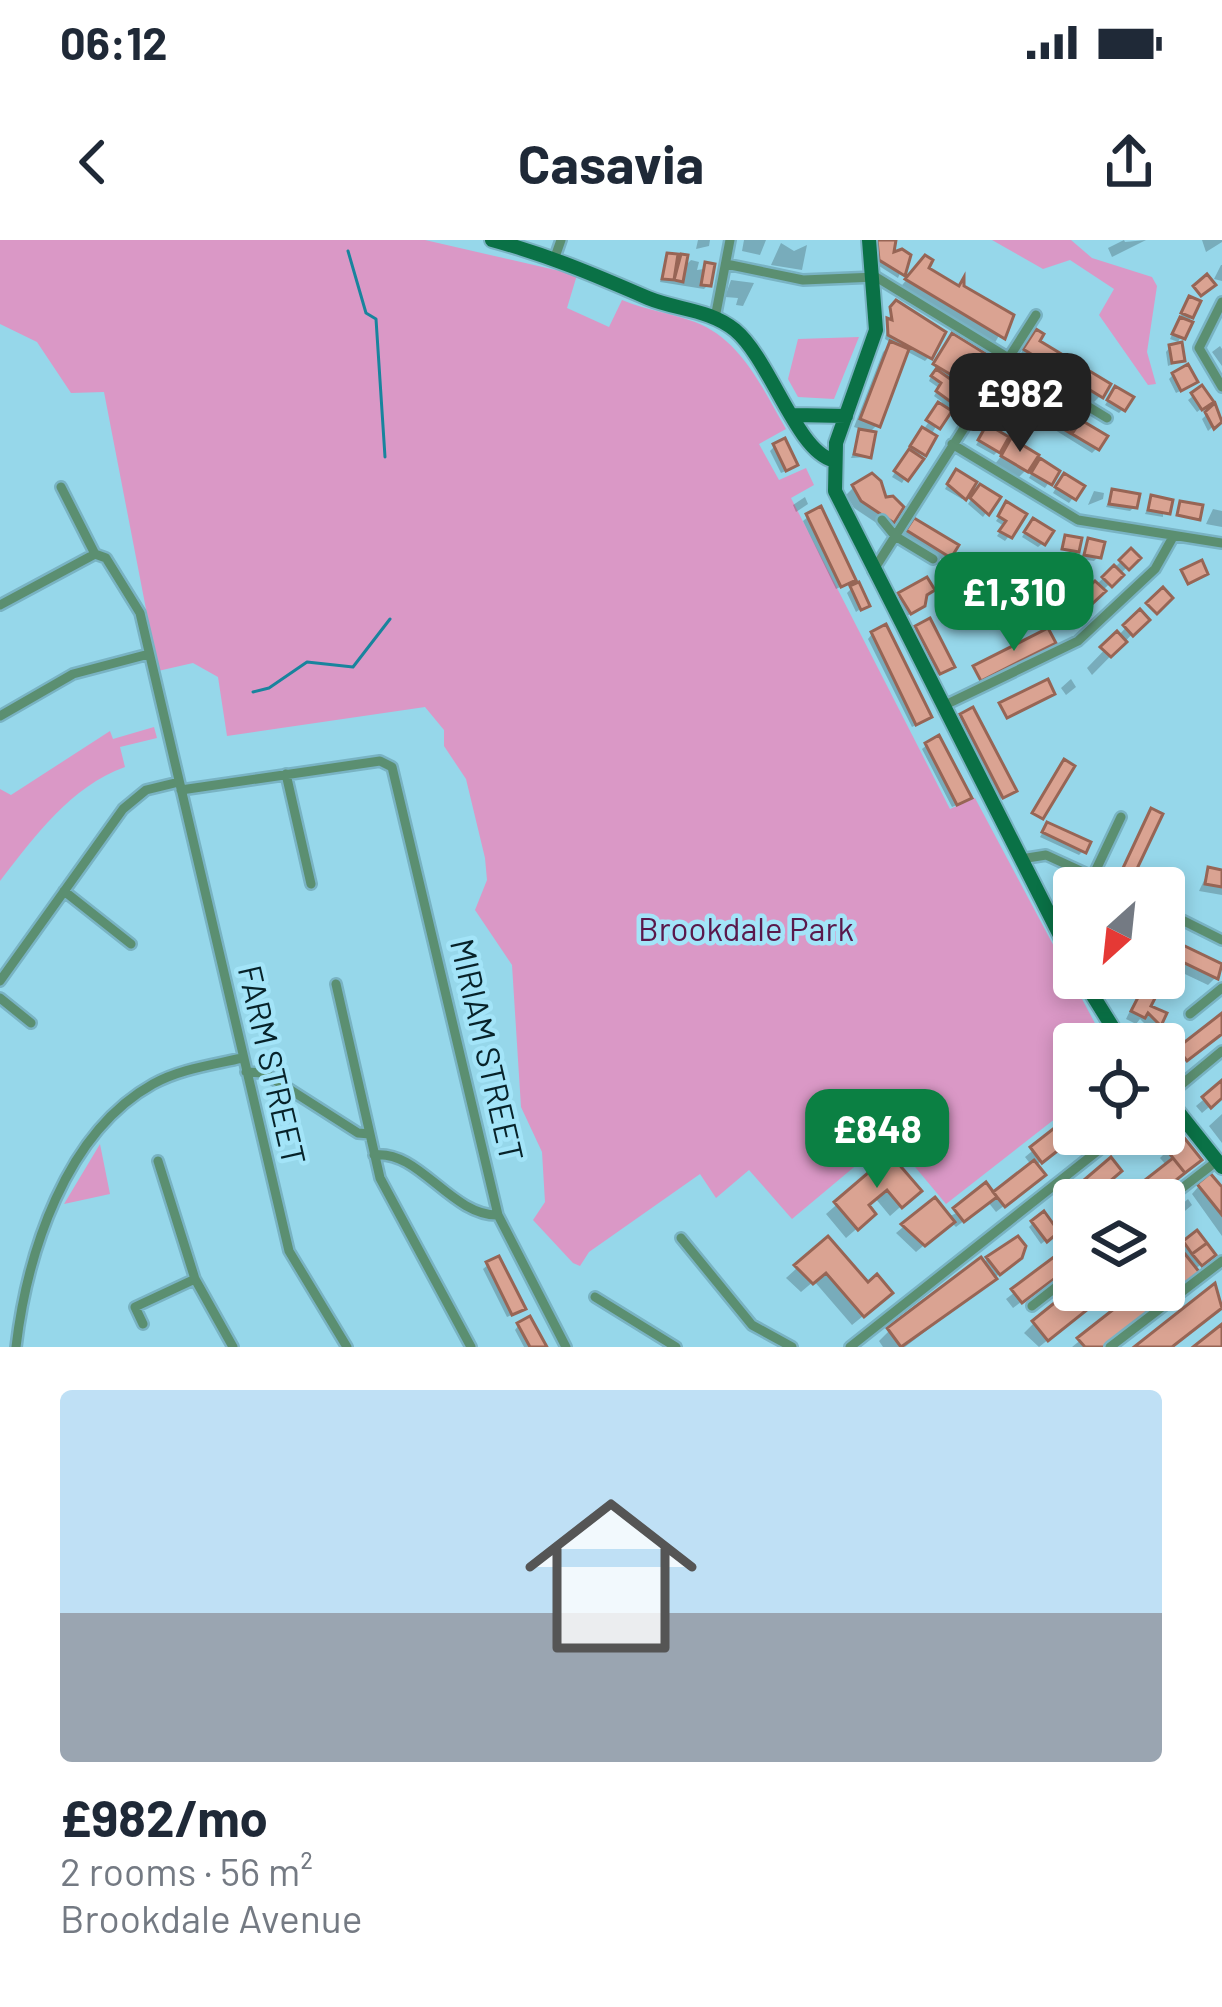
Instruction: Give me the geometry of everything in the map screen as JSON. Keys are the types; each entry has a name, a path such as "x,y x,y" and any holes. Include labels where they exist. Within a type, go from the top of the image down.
{"street":[{"path":"492,240 555,257 648,298 715,318 748,342 812,449 833,460"},
{"path":"555,257 561,240"},
{"path":"715,318 730,240"},
{"path":"869,240 876,277 876,329 833,460 835,491 1053,922"},
{"path":"726,264 802,280 876,277 1107,418"},
{"path":"1222,302 1199,347 1222,387"},
{"path":"873,572 1036,315"},
{"path":"794,415 846,416"},
{"path":"952,444 1064,515 1222,543"},
{"name":"FARM STREET","path":"61,487 95,554 106,558 140,613 289,1251 347,1347"},
{"path":"882,520 895,536 933,559"},
{"path":"943,706 1078,641 1155,569 1173,537"},
{"path":"0,605 95,554"},
{"path":"0,716 74,674 149,654"},
{"name":"MIRIAM STREET","path":"286,774 380,761 395,774 498,1215 566,1347"},
{"path":"0,981 134,798 180,786 286,774 311,884"},
{"path":"1098,867 1121,817"},
{"path":"1021,859 1046,855 1073,867"},
{"path":"64,891 131,944"},
{"path":"1185,922 1222,940"},
{"path":"336,984 380,1178 472,1347"},
{"path":"1190,1013 1222,988"},
{"path":"0,998 31,1023"},
{"path":"1185,1081 1222,1052"},
{"path":"16,1347 31,1260 92,1141 136,1095 156,1082 242,1058"},
{"path":"246,1072 264,1073 358,1133 370,1134"},
{"path":"1185,1122 1219,1164 1185,1187"},
{"path":"374,1155 394,1157 472,1209 498,1215"},
{"path":"850,1347 1092,1155"},
{"path":"158,1161 194,1279 233,1347"},
{"path":"681,1238 752,1325 792,1347"},
{"path":"1111,1347 1222,1261"},
{"path":"143,1324 135,1307 194,1279"},
{"path":"1032,1306 1053,1290"},
{"path":"595,1297 676,1347"}],"green space":[{"name":"Brookdale Park","path":"0,240 425,240 577,275 567,308 609,327 622,300 695,322 726,341 749,367 786,429 759,444 779,480 806,468 814,485 791,498 950,809 975,798 1053,944 1053,999 1082,999 1095,1023 1053,1023 1053,1120 946,1204 890,1137 792,1219 749,1170 716,1198 700,1174 589,1252 580,1266 573,1263 533,1220 545,1202 542,1152 521,1107 512,965 475,910 487,880 485,858 466,779 444,746 444,730 425,707 227,736 218,677 193,663 158,671 104,392 71,393 37,342 0,324"},
{"path":"992,240 1071,240 1092,258 1152,277 1157,286 1147,352 1156,384 1148,385 1099,315 1114,289 1070,260 1043,269"},
{"path":"859,337 834,399 798,397 788,379 798,339"},
{"path":"154,727 157,738 120,747 125,767 71,800 0,881 0,789 11,795 110,731 113,739"},
{"path":"100,1144 110,1194 64,1204"}],"building":[{"path":"877,240 896,240 894,252 902,249 911,255 905,276 879,260"},
{"path":"667,253 678,254 674,280 662,279"},
{"path":"681,254 688,255 683,282 674,280"},
{"path":"925,255 933,260 929,268 959,286 964,277 964,286 1014,315 1005,339 905,279"},
{"path":"705,262 715,264 711,286 701,285"},
{"path":"1207,274 1216,285 1201,296 1193,286"},
{"path":"1189,296 1201,301 1193,318 1181,313"},
{"path":"896,300 946,332 932,359 888,335 887,318 892,320 890,307"},
{"path":"1180,317 1193,322 1185,339 1172,334"},
{"path":"1036,329 1044,334 1040,341 1111,384 1103,398 1023,349"},
{"path":"952,333 994,359 975,389 933,364"},
{"path":"890,341 909,349 880,427 860,419"},
{"path":"1182,342 1185,361 1172,363 1169,345"},
{"path":"1188,364 1198,382 1181,391 1172,373"},
{"path":"936,369 966,390 955,405 936,391 941,383 931,376"},
{"path":"1012,380 1033,393 1026,405 1005,392"},
{"path":"1202,385 1214,402 1202,410 1191,393"},
{"path":"1115,386 1134,397 1125,411 1107,400"},
{"path":"1035,392 1056,405 1047,419 1026,406"},
{"path":"938,402 952,411 940,429 926,420"},
{"path":"1215,403 1222,422 1214,429 1205,412"},
{"path":"1058,406 1079,419 1070,433 1049,420"},
{"path":"1081,420 1108,436 1099,450 1072,434"},
{"path":"987,424 1009,437 1000,453 978,440"},
{"path":"922,427 937,436 926,456 910,446"},
{"path":"859,429 876,432 871,458 854,454"},
{"path":"785,438 798,465 786,471 773,444"},
{"path":"1011,438 1039,455 1028,472 1001,456"},
{"path":"909,449 924,459 908,481 894,471"},
{"path":"1040,458 1060,471 1052,485 1031,473"},
{"path":"956,469 977,482 966,500 947,484"},
{"path":"872,473 881,481 886,497 893,496 904,507 894,523 861,501 852,485"},
{"path":"1064,473 1085,486 1076,500 1055,487"},
{"path":"980,484 1001,497 989,515 970,498"},
{"path":"1112,489 1140,494 1137,508 1109,504"},
{"path":"1151,495 1173,500 1170,514 1148,510"},
{"path":"1006,501 1027,514 1012,538 999,531 1006,521 998,516"},
{"path":"1180,501 1203,505 1200,520 1177,515"},
{"path":"821,506 856,580 841,587 806,514"},
{"path":"914,518 959,545 951,558 906,530"},
{"path":"1033,518 1054,531 1045,545 1024,532"},
{"path":"1065,535 1082,538 1079,552 1062,549"},
{"path":"1088,538 1105,542 1101,558 1084,555"},
{"path":"1131,548 1141,558 1129,570 1119,560"},
{"path":"1202,560 1208,574 1188,584 1181,570"},
{"path":"1114,565 1124,575 1112,587 1102,577"},
{"path":"1025,571 1039,584 1015,611 1000,597"},
{"path":"927,577 935,590 927,595 925,606 911,614 898,593"},
{"path":"1095,581 1106,591 1093,603 1083,592"},
{"path":"859,582 870,606 861,610 850,586"},
{"path":"1163,587 1173,598 1157,614 1146,603"},
{"path":"1074,599 1084,610 1072,621 1062,611"},
{"path":"1140,609 1150,620 1133,636 1123,625"},
{"path":"930,618 955,667 940,674 915,626"},
{"path":"886,624 932,717 916,725 871,632"},
{"path":"1048,628 1056,643 981,681 973,666"},
{"path":"1117,631 1127,642 1111,657 1100,647"},
{"path":"1048,679 1055,694 1007,718 999,703"},
{"path":"973,707 1017,791 1003,798 960,714"},
{"path":"939,735 972,798 957,805 925,743"},
{"path":"1064,759 1075,766 1043,819 1032,813"},
{"path":"1151,808 1163,814 1138,867 1123,867"},
{"path":"1047,822 1091,842 1086,853 1042,832"},
{"path":"1208,867 1222,870 1222,887 1205,884"},
{"path":"1185,946 1222,964 1218,979 1185,963"},
{"path":"1137,999 1155,999 1151,1006 1167,1013 1158,1023 1148,1013 1145,1018 1131,1011"},
{"path":"1222,1013 1222,1034 1187,1061 1185,1042"},
{"path":"1222,1080 1222,1098 1211,1108 1202,1097"},
{"path":"1053,1129 1053,1154 1042,1163 1030,1147"},
{"path":"1185,1139 1202,1160 1185,1173 1171,1155 1185,1155"},
{"path":"890,1154 922,1191 902,1208 887,1190 869,1205 876,1214 858,1230 834,1202"},
{"path":"1111,1157 1122,1171 1113,1179 1085,1179"},
{"path":"1173,1158 1185,1173 1177,1179 1146,1179"},
{"path":"1034,1160 1046,1175 1005,1207 993,1192"},
{"path":"1210,1173 1222,1187 1222,1215 1197,1184"},
{"path":"986,1182 997,1197 964,1222 953,1208"},
{"path":"935,1197 955,1222 925,1246 901,1224"},
{"path":"1044,1211 1053,1224 1053,1237 1047,1242 1031,1221"},
{"path":"1197,1230 1207,1243 1192,1254 1185,1239"},
{"path":"828,1236 868,1282 877,1274 893,1293 864,1317 826,1273 813,1284 794,1265"},
{"path":"1018,1236 1026,1246 1022,1258 1000,1275 986,1257"},
{"path":"1207,1243 1216,1255 1202,1266 1192,1254"},
{"path":"1185,1254 1200,1273 1185,1285"},
{"path":"499,1256 526,1309 512,1315 486,1262"},
{"path":"981,1257 997,1279 901,1347 887,1328"},
{"path":"1053,1258 1053,1280 1022,1303 1011,1289"},
{"path":"1215,1283 1222,1308 1172,1347 1134,1347 1185,1311"},
{"path":"1053,1304 1053,1311 1086,1311 1048,1341 1032,1321"},
{"path":"1111,1311 1151,1311 1105,1347 1085,1347 1077,1338"},
{"path":"530,1316 547,1347 530,1347 517,1323"},
{"path":"1222,1324 1222,1347 1193,1347"}],"waterway":[{"path":"348,251 366,313 376,319 385,457"},
{"path":"253,692 269,688 307,662 353,667 390,619"}]}
